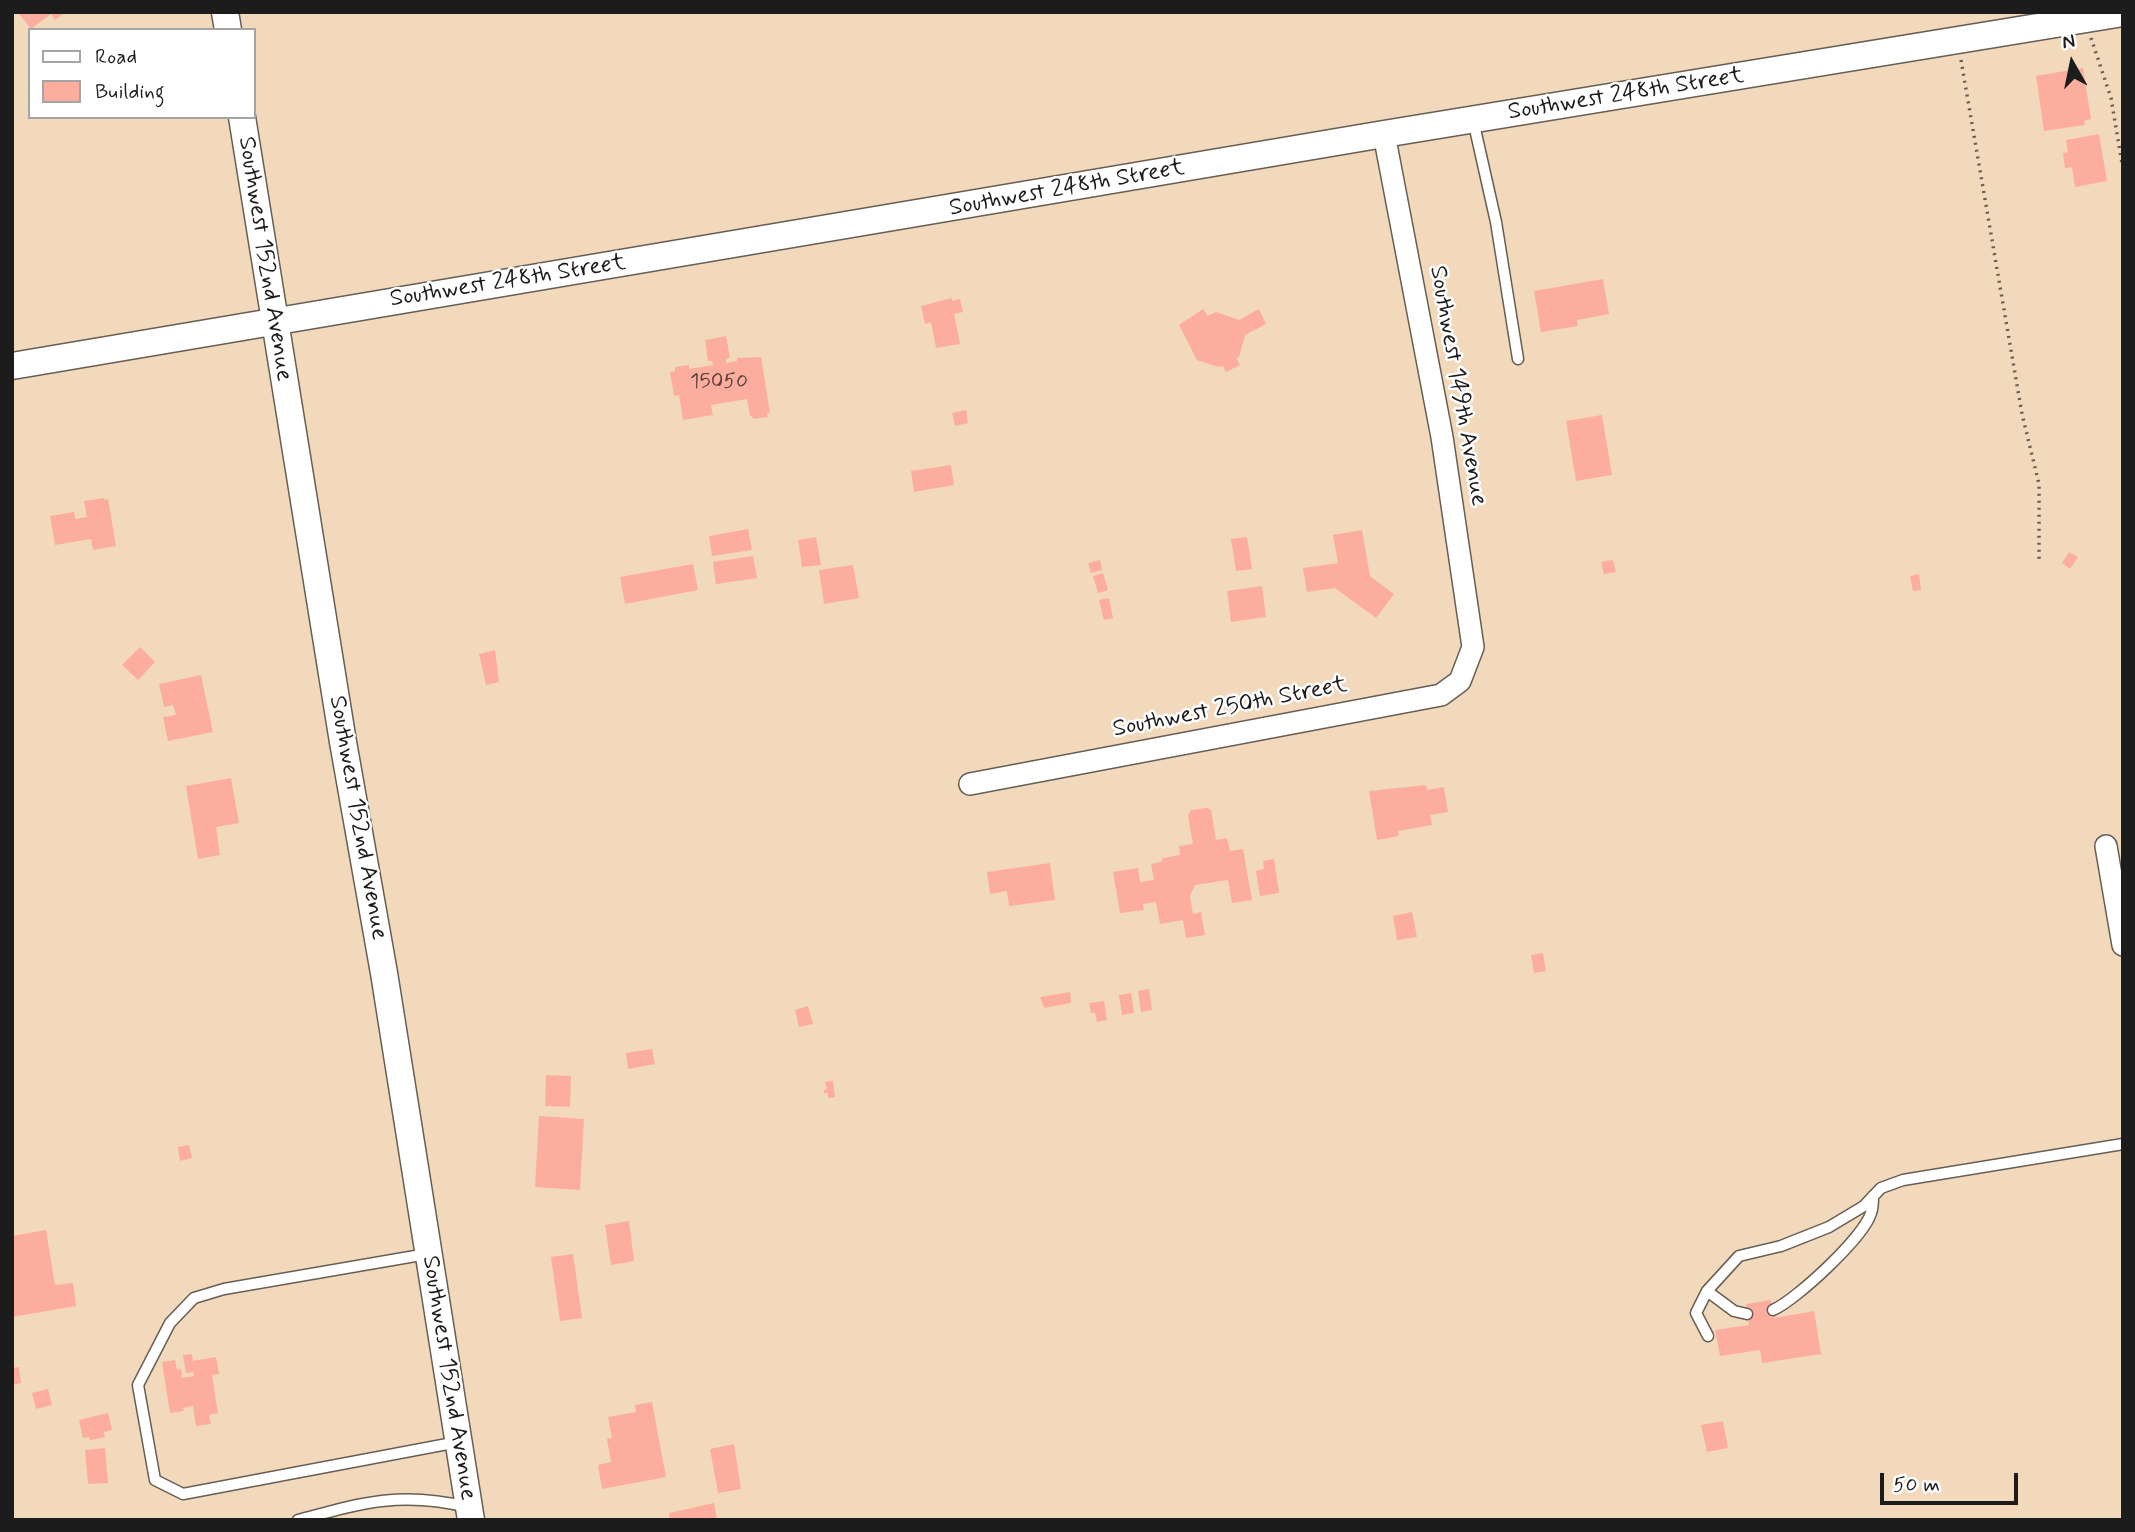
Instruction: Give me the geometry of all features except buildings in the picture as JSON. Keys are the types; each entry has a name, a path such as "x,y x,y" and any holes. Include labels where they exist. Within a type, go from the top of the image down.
{"street":[{"name":"Southwest 248th Street","path":"12,366 1384,134 2123,13"},
{"name":"Southwest 152nd Avenue","path":"242,119 343,741 384,973 470,1514"},
{"name":"Southwest 149th Avenue","path":"1384,134 1442,437 1473,646"},
{"name":"Southwest 250th Street","path":"970,784 1441,695 1460,681 1473,646"},
{"path":"2106,846 2123,945"}],"lane":[{"path":"1473,120 1496,222 1518,359"},
{"path":"1708,1336 1696,1314 1707,1291 1739,1256 1781,1246 1829,1227 1864,1206 1881,1188 1903,1180 2123,1144"},
{"path":"1773,1310 1786,1304 1815,1279 1861,1231 1871,1214 1873,1196"},
{"path":"427,1254 223,1289 194,1298 170,1323 138,1385 155,1479 183,1494 458,1442"},
{"path":"1707,1291 1734,1311 1748,1314"},
{"path":"298,1520 347,1507 397,1499 428,1499 470,1514"}],"path":[{"path":"2085,19 2110,97 2123,169"},
{"path":"1958,40 2022,414 2039,484 2039,562"}]}
